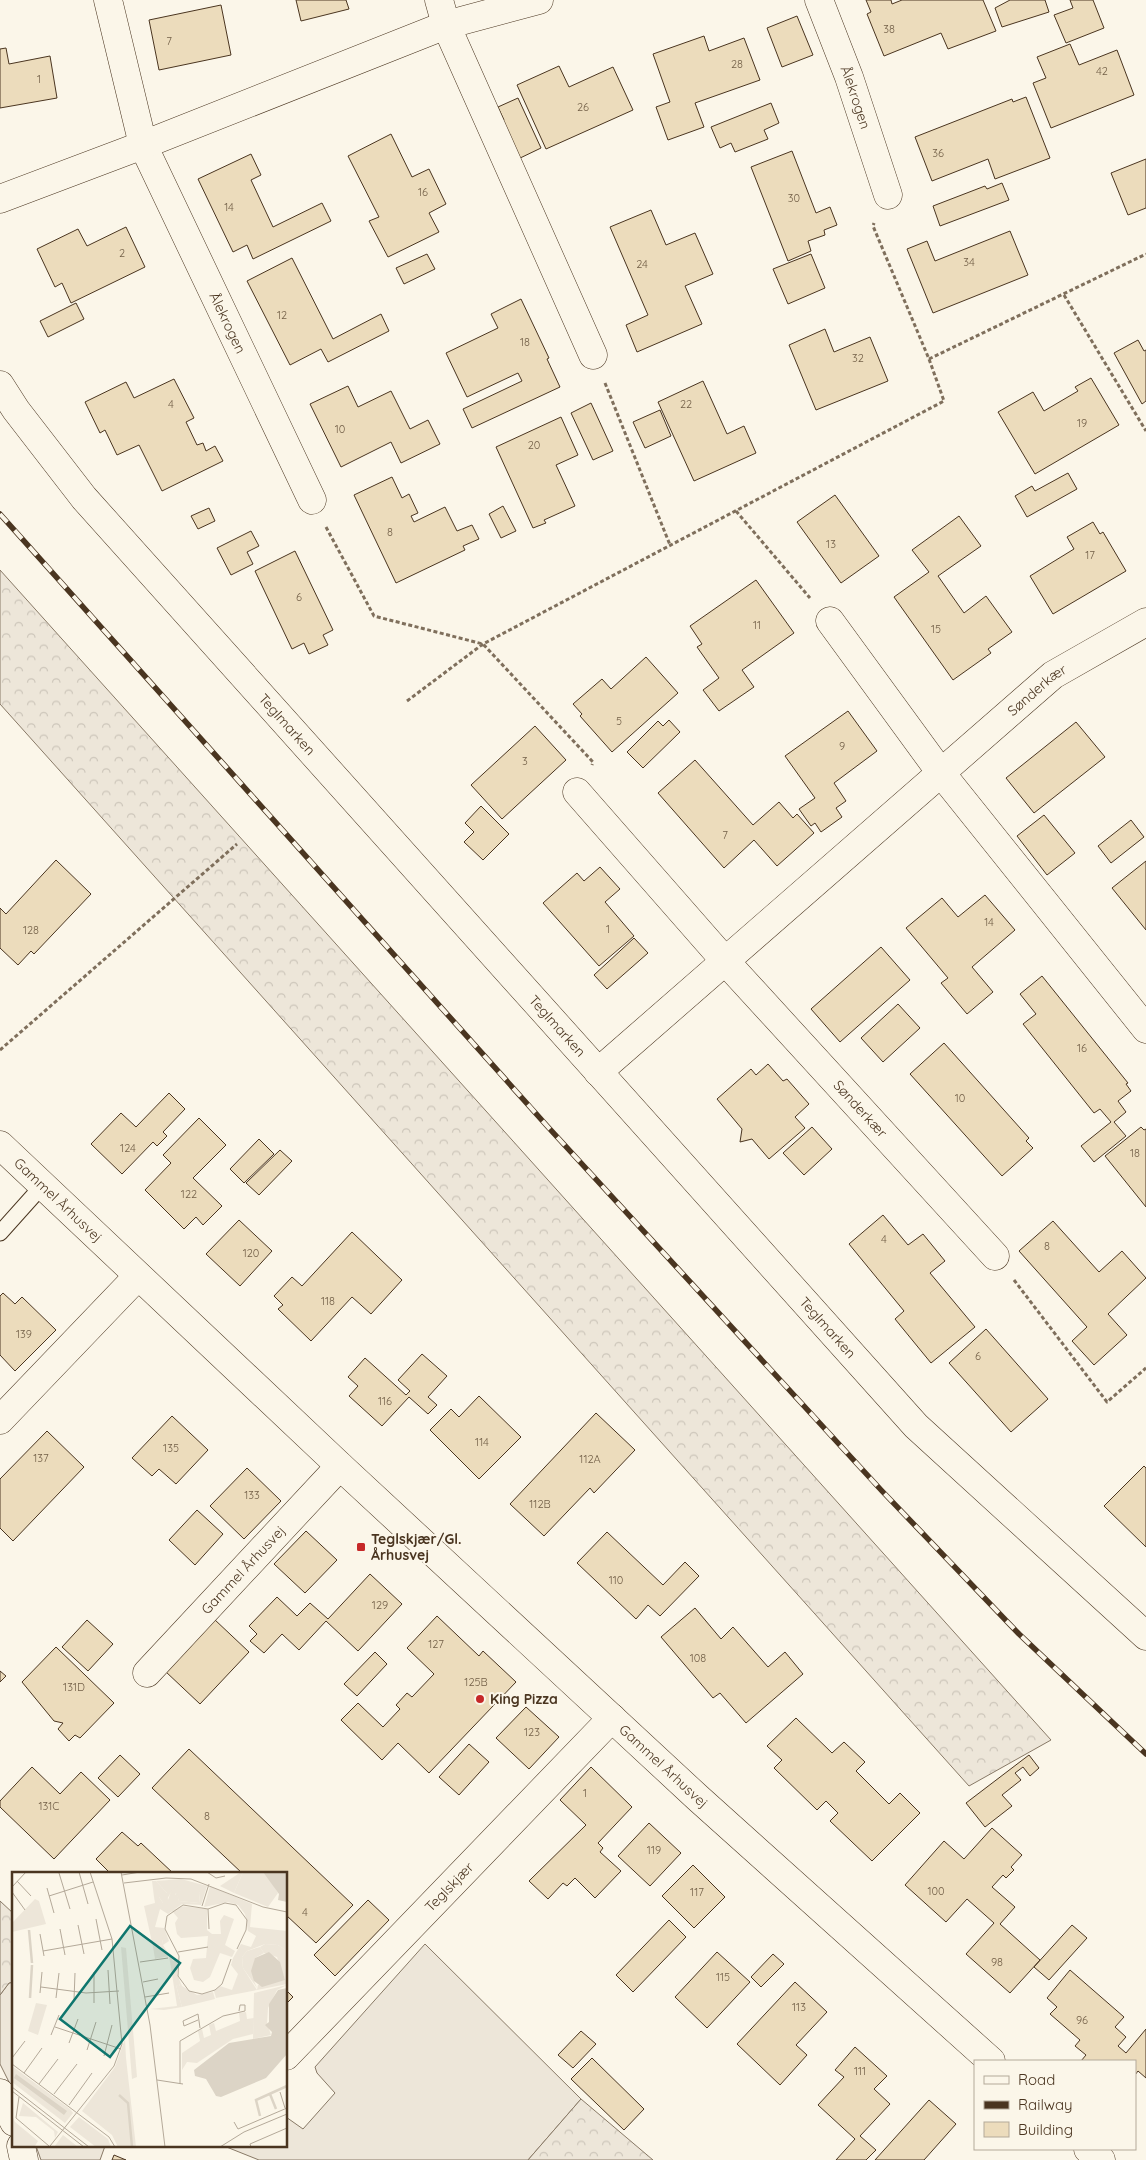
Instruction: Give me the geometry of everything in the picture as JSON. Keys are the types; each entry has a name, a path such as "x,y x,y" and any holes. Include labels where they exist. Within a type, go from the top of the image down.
{"street":[{"name":"Ålekrogen","path":"108,0 142,145 312,500"},
{"path":"0,199 142,145 443,13 539,0"},
{"name":"Ålekrogen","path":"819,0 849,78 888,195"},
{"path":"443,13 593,355"},
{"name":"Teglmarken","path":"0,385 16,410 84,498 916,1426 1146,1636"},
{"path":"830,622 941,774 1146,1029"},
{"name":"Sønderkær","path":"598,1072 1053,675 1146,622"},
{"name":"Sønderkær","path":"578,792 726,962 995,1256"},
{"name":"Gammel Århusvej","path":"0,1146 340,1466 612,1718 990,2060"},
{"path":"0,1420 138,1276"},
{"name":"Gammel Århusvej","path":"148,1673 340,1466"},
{"name":"Teglskjær","path":"288,2054 612,1718"},
{"path":"0,2093 12,2118"},
{"path":"1089,2150 1101,2160"}],"lane":[{"path":"0,1233 43,1185"}],"path":[{"path":"407,701 483,644 944,401 929,359 873,226 888,195"},
{"path":"929,359 1146,254"},
{"path":"1064,295 1146,430"},
{"path":"593,355 670,545"},
{"path":"312,500 374,616 483,644 593,762 578,792"},
{"path":"736,511 830,622"},
{"path":"0,1050 237,844"},
{"path":"995,1256 1107,1402 1146,1368"}],"green space":[{"path":"0,570 1051,1740 969,1786 0,704"},
{"path":"0,1901 12,1912 12,1982 9,1983 0,1995"},
{"path":"425,1944 581,2099 528,2160 259,2160 229,2148 288,2148 288,2118 303,2129 335,2093 317,2073 315,2067"},
{"path":"12,1982 12,2088 0,2064 0,1995 9,1983"},
{"path":"581,2099 653,2160 528,2160"},
{"path":"37,2148 104,2148 100,2160 41,2160"}],"building":[{"path":"296,0 346,0 349,9 301,21"},
{"path":"866,0 891,0 892,4 902,0 983,0 996,31 948,49 941,33 884,56 867,14 871,12"},
{"path":"1010,0 1045,0 1049,12 1002,27 995,8"},
{"path":"1070,0 1093,0 1104,28 1066,43 1054,15 1073,8"},
{"path":"221,5 231,55 159,70 149,20"},
{"path":"797,16 813,55 782,67 767,28"},
{"path":"704,36 709,51 744,38 760,80 695,103 704,127 668,140 656,107 670,102 653,54"},
{"path":"1070,44 1079,65 1117,50 1134,95 1051,128 1033,83 1046,78 1037,57"},
{"path":"6,48 9,64 50,56 57,98 0,108 0,49"},
{"path":"559,66 569,87 613,67 633,110 546,149 517,85"},
{"path":"1026,97 1050,158 995,179 988,159 932,181 915,137 1012,99 1013,102"},
{"path":"518,98 541,148 516,160 499,122 504,120 498,107"},
{"path":"771,103 779,123 764,130 768,139 735,152 731,143 720,148 711,127"},
{"path":"391,134 412,177 429,169 446,204 429,213 439,232 388,257 369,221 379,217 348,156"},
{"path":"792,151 816,213 830,207 837,225 824,230 825,235 808,241 811,251 788,261 751,167"},
{"path":"251,154 261,175 251,180 273,227 322,203 331,221 253,259 247,245 233,252 198,179"},
{"path":"1146,159 1146,208 1128,215 1111,173"},
{"path":"1002,183 1009,200 940,226 933,206 985,186 987,189"},
{"path":"651,210 666,245 695,233 713,274 685,286 702,324 637,352 626,325 648,315 610,227"},
{"path":"126,227 145,267 71,303 62,283 55,287 37,249 78,229 87,246"},
{"path":"1010,231 1028,275 933,313 907,249 927,241 935,261"},
{"path":"427,254 435,269 404,284 396,268"},
{"path":"811,254 825,288 788,304 773,269"},
{"path":"292,258 333,339 381,314 389,331 328,362 321,349 290,365 247,281"},
{"path":"521,299 549,358 547,359 560,387 472,428 463,409 522,381 518,373 467,397 446,353 498,328 491,314"},
{"path":"76,303 84,319 48,337 40,321"},
{"path":"825,329 834,352 870,337 888,381 816,410 789,345"},
{"path":"1138,340 1144,351 1146,350 1146,401 1142,404 1114,353"},
{"path":"1091,378 1119,425 1035,474 998,412 1033,392 1044,411 1078,391 1075,387"},
{"path":"174,379 194,418 186,422 197,445 203,443 206,451 215,446 223,461 162,491 139,445 117,455 105,430 100,433 85,402 126,382 134,398"},
{"path":"703,381 727,434 744,426 756,453 694,481 658,402"},
{"path":"348,386 358,407 391,391 410,429 428,420 440,444 401,463 391,442 341,467 310,404"},
{"path":"591,403 613,451 593,460 571,413"},
{"path":"660,410 671,436 645,448 633,422"},
{"path":"561,417 578,455 556,465 575,506 544,520 546,523 533,528 496,447"},
{"path":"1068,473 1077,489 1027,517 1015,496 1032,486 1035,491"},
{"path":"392,477 402,498 409,494 418,513 411,516 414,522 445,507 457,531 472,525 479,539 463,546 465,550 396,583 354,495"},
{"path":"835,495 879,556 841,583 797,522"},
{"path":"503,506 516,531 501,538 489,514"},
{"path":"209,508 215,521 198,529 191,516"},
{"path":"959,516 981,546 938,576 964,613 986,596 1012,632 988,649 991,653 953,680 894,597 929,572 912,550"},
{"path":"1093,522 1100,534 1103,532 1126,571 1053,614 1030,576 1074,549 1067,537"},
{"path":"251,531 259,546 247,552 253,564 231,575 217,548"},
{"path":"295,551 333,630 323,635 328,645 309,654 304,643 292,649 255,571"},
{"path":"756,580 794,633 742,670 754,687 719,711 703,690 719,678 697,647 702,644 690,626"},
{"path":"646,657 678,693 612,752 580,716 582,714 573,704 602,679 611,689"},
{"path":"848,711 877,751 834,783 846,801 836,808 842,817 821,832 815,823 811,826 799,809 815,798 785,756"},
{"path":"669,720 680,732 643,768 627,752 658,721 663,726"},
{"path":"1076,722 1105,757 1034,813 1006,778"},
{"path":"535,726 566,760 502,819 471,785"},
{"path":"695,760 753,825 779,802 793,818 797,814 814,833 777,866 754,840 724,868 658,793"},
{"path":"481,806 509,834 483,860 464,842 474,832 465,823"},
{"path":"1044,815 1075,853 1047,875 1017,836"},
{"path":"1131,820 1144,837 1111,863 1098,846"},
{"path":"56,860 91,894 34,954 31,951 18,965 0,948 0,908 6,914"},
{"path":"1146,861 1146,930 1112,888"},
{"path":"600,867 620,889 605,902 634,936 599,966 543,903 577,873 584,881"},
{"path":"985,895 1015,930 972,967 993,992 967,1014 941,983 948,978 906,928 942,898 958,917"},
{"path":"634,938 648,953 607,989 594,975"},
{"path":"881,947 910,980 840,1042 811,1009"},
{"path":"1042,976 1128,1083 1126,1084 1131,1091 1118,1101 1126,1112 1114,1122 1126,1136 1094,1162 1081,1146 1111,1122 1100,1109 1094,1113 1023,1024 1036,1014 1020,994"},
{"path":"898,1004 920,1028 883,1062 861,1038"},
{"path":"944,1043 1029,1138 1026,1141 1033,1148 1002,1176 910,1074"},
{"path":"768,1064 783,1081 787,1079 809,1104 795,1117 805,1128 769,1159 752,1139 740,1142 742,1129 717,1099 751,1069 756,1075"},
{"path":"169,1093 185,1109 163,1132 167,1136 157,1146 153,1142 122,1174 91,1144 121,1113 136,1127"},
{"path":"199,1118 226,1145 193,1178 222,1206 203,1225 196,1217 184,1229 145,1190 171,1163 163,1155"},
{"path":"812,1127 832,1149 804,1175 783,1153"},
{"path":"1141,1127 1144,1130 1146,1129 1146,1207 1105,1156"},
{"path":"259,1139 274,1154 244,1183 230,1169"},
{"path":"280,1150 292,1161 259,1195 246,1183"},
{"path":"883,1215 908,1245 923,1234 945,1261 930,1273 975,1327 931,1363 895,1319 904,1311 849,1244"},
{"path":"239,1220 272,1251 240,1286 206,1254"},
{"path":"1053,1221 1099,1272 1122,1251 1146,1278 1108,1314 1127,1335 1094,1365 1072,1341 1087,1327 1019,1251"},
{"path":"352,1232 402,1280 371,1314 352,1297 311,1341 278,1309 283,1305 274,1296 292,1277 302,1286"},
{"path":"3,1293 15,1304 22,1297 56,1330 15,1371 0,1355 0,1296"},
{"path":"986,1329 1048,1399 1011,1432 949,1363"},
{"path":"422,1354 447,1376 428,1397 437,1405 428,1414 409,1397 382,1426 349,1396 358,1386 348,1377 365,1358 406,1395 410,1391 398,1380"},
{"path":"479,1396 521,1437 479,1479 430,1430 451,1409 459,1417"},
{"path":"596,1413 635,1450 594,1493 590,1488 544,1536 510,1504"},
{"path":"172,1416 208,1450 176,1484 159,1469 152,1476 132,1458"},
{"path":"47,1431 84,1467 13,1541 0,1528 0,1479"},
{"path":"1144,1466 1146,1468 1146,1547 1104,1506"},
{"path":"247,1468 281,1501 244,1539 210,1506"},
{"path":"197,1510 223,1534 195,1565 169,1540"},
{"path":"306,1531 337,1560 305,1593 274,1564"},
{"path":"607,1532 663,1585 685,1562 699,1576 660,1616 648,1605 636,1619 577,1563"},
{"path":"370,1574 402,1604 358,1651 326,1621 299,1650 282,1634 264,1653 250,1641 257,1634 249,1626 277,1597 297,1616 310,1603 328,1619"},
{"path":"695,1608 721,1639 733,1627 768,1667 785,1652 803,1674 746,1723 720,1693 713,1698 661,1637"},
{"path":"437,1616 479,1656 483,1651 516,1682 429,1773 398,1743 382,1760 341,1720 358,1703 383,1727 400,1709 396,1705 407,1693 412,1697 434,1674 407,1648"},
{"path":"214,1619 249,1652 200,1704 165,1671"},
{"path":"87,1620 113,1644 88,1671 62,1647"},
{"path":"56,1647 114,1703 80,1738 75,1735 69,1741 58,1729 63,1723 54,1721 22,1682"},
{"path":"375,1652 387,1664 357,1696 344,1684"},
{"path":"0,1671 6,1676 0,1682"},
{"path":"526,1707 559,1737 529,1769 496,1738"},
{"path":"796,1718 832,1753 844,1742 865,1762 856,1771 889,1804 900,1793 920,1813 872,1861 830,1821 838,1813 826,1801 817,1810 774,1768 782,1760 767,1746"},
{"path":"469,1744 489,1762 459,1795 439,1777"},
{"path":"189,1749 353,1905 316,1943 288,1917 288,1872 241,1872 152,1788"},
{"path":"120,1755 140,1774 118,1797 98,1778"},
{"path":"1029,1755 1039,1768 1030,1776 1023,1767 1015,1773 1021,1780 1002,1795 1012,1806 985,1827 966,1803"},
{"path":"32,1767 60,1794 81,1772 110,1800 54,1859 0,1807 0,1801"},
{"path":"591,1767 632,1807 598,1843 603,1848 600,1852 621,1871 595,1898 575,1878 567,1886 563,1883 548,1899 529,1881 586,1825 560,1800"},
{"path":"649,1823 681,1853 650,1886 618,1856"},
{"path":"992,1828 1022,1855 1011,1867 1014,1870 1006,1878 1003,1875 992,1887 1015,1907 1000,1924 1040,1960 1010,1993 966,1954 994,1923 967,1899 946,1922 905,1885 944,1841 964,1859"},
{"path":"122,1832 138,1846 141,1843 172,1872 109,1872 96,1859"},
{"path":"693,1865 725,1897 694,1928 662,1896"},
{"path":"368,1900 389,1920 335,1976 314,1955"},
{"path":"669,1920 686,1937 633,1992 616,1975"},
{"path":"1072,1925 1087,1938 1049,1980 1034,1967"},
{"path":"717,1952 750,1982 707,2028 675,1997"},
{"path":"773,1954 784,1964 761,1987 751,1977"},
{"path":"1070,1970 1124,2017 1115,2027 1126,2037 1118,2046 1126,2053 1146,2029 1146,2078 1138,2071 1136,2074 1136,2060 1082,2060 1086,2055 1075,2046 1080,2040 1050,2014 1057,2007 1047,1998"},
{"path":"795,1982 827,2012 796,2045 807,2055 780,2085 737,2044"},
{"path":"288,1992 293,1997 288,2002"},
{"path":"581,2031 596,2044 573,2068 558,2055"},
{"path":"855,2047 887,2076 874,2089 890,2104 860,2136 876,2150 866,2160 836,2160 855,2139 818,2105 844,2077 835,2070"},
{"path":"592,2058 644,2109 624,2130 571,2079"},
{"path":"929,2100 956,2124 924,2160 875,2160"},
{"path":"114,2155 126,2160 112,2160"}],"railway":[{"path":"0,514 548,1127 882,1491 1019,1634 1146,1754"}],"place":[{"name":"Teglskjær/Gl. Århusvej","path":"361,1547"},
{"name":"King Pizza","path":"480,1699"}]}
